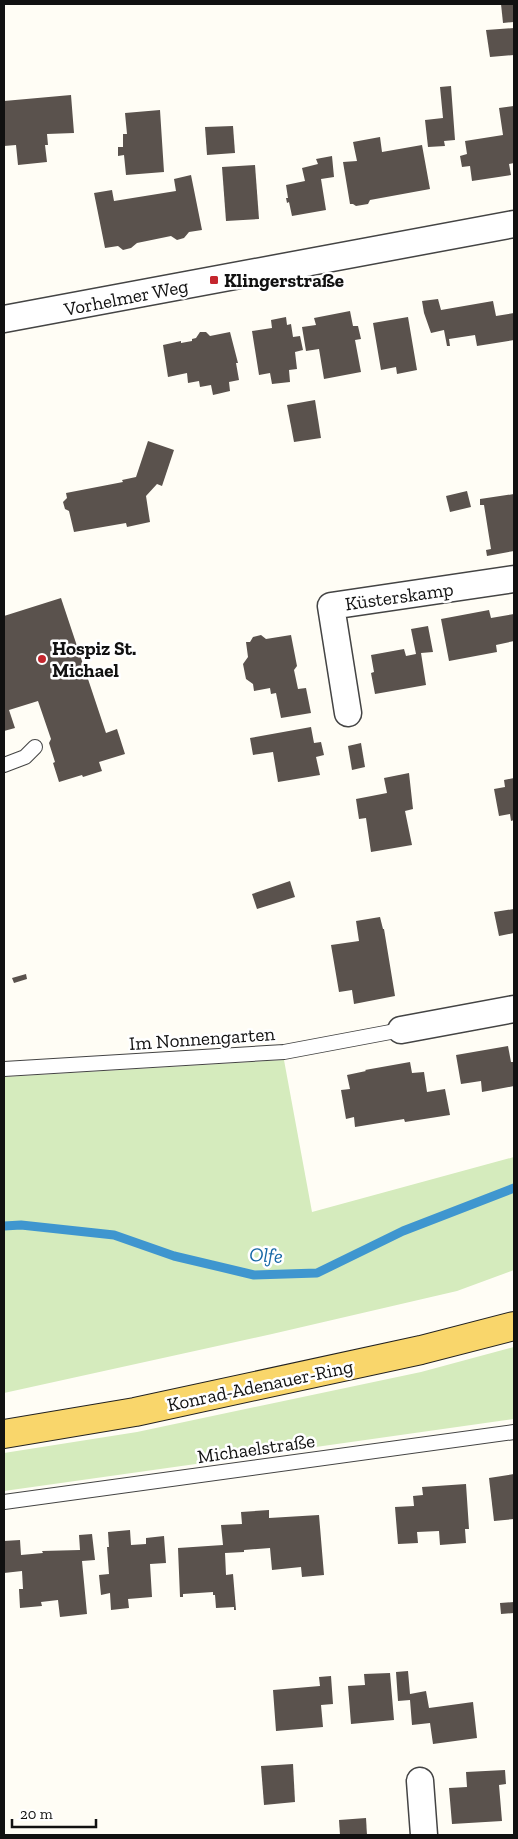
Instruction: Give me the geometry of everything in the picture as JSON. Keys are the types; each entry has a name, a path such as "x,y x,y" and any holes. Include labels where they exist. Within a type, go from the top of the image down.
{"main road":[{"name":"Konrad-Adenauer-Ring","path":"4,1434 145,1410 421,1350 514,1326"}],"street":[{"name":"Vorhelmer Weg","path":"4,319 514,224"},
{"name":"Küsterskamp","path":"348,713 331,606 514,579"},
{"path":"401,1030 514,1009"},
{"path":"420,1782 424,1835"}],"lane":[{"path":"4,765 25,757 36,747"},
{"name":"Im Nonnengarten","path":"4,1070 284,1052 401,1030"},
{"name":"Michaelstraße","path":"4,1502 514,1432"}],"green space":[{"path":"284,1060 312,1212 514,1157 514,1270 457,1291 4,1393 4,1077"},
{"path":"514,1347 514,1419 4,1491 4,1453 137,1432 421,1372"}],"building":[{"path":"501,4 514,4 514,22 503,23"},
{"path":"514,28 514,55 490,57 486,30"},
{"path":"451,86 455,140 444,141 445,146 428,147 425,120 443,118 440,87"},
{"path":"71,95 74,133 47,134 48,145 45,145 47,162 18,165 16,145 4,146 4,101"},
{"path":"514,106 514,163 509,164 511,175 472,181 470,166 462,167 460,156 467,154 465,141 503,135 499,108"},
{"path":"160,110 164,172 126,175 124,155 118,156 118,147 123,147 123,134 127,134 125,113"},
{"path":"233,126 235,153 207,155 205,127"},
{"path":"380,137 382,152 422,145 430,189 370,200 368,204 356,206 350,204 343,162 357,161 353,142"},
{"path":"332,156 334,177 321,179 326,210 292,216 289,202 287,203 286,198 288,198 286,185 305,181 302,168 318,164 316,159"},
{"path":"255,165 259,219 226,221 222,167"},
{"path":"191,175 202,230 189,232 184,238 177,240 171,236 137,243 131,248 123,250 118,246 105,248 94,193 112,190 114,201 176,191 174,179"},
{"path":"438,299 441,310 493,301 496,316 514,313 514,340 477,346 475,335 449,339 450,346 447,346 444,330 431,333 424,313 422,301"},
{"path":"350,311 353,326 358,326 361,339 355,340 361,372 324,379 319,349 306,351 302,327 316,325 314,318"},
{"path":"286,317 287,325 291,324 293,337 300,336 303,350 295,352 297,369 289,370 290,382 272,384 270,373 259,375 252,331 272,328 271,320"},
{"path":"408,317 417,370 397,374 396,367 381,370 373,323"},
{"path":"200,332 206,332 210,336 230,332 238,363 236,363 239,380 229,382 230,391 213,395 211,385 200,387 199,381 188,383 187,373 168,377 163,345 181,341 181,343 192,341"},
{"path":"315,400 321,438 294,442 287,405"},
{"path":"148,441 174,450 162,486 157,484 146,496 150,522 127,527 126,523 74,532 69,511 65,509 63,502 67,498 66,493 123,482 122,480 136,477"},
{"path":"467,491 471,507 450,512 446,496"},
{"path":"514,494 514,551 487,556 486,550 491,549 484,505 480,505 480,499"},
{"name":"Hospiz St. Michael","path":"61,598 106,733 117,729 125,754 99,762 102,771 59,782 49,743 51,739 38,701 9,710 15,728 4,731 4,616"},
{"path":"489,610 491,618 514,614 514,641 496,645 497,652 449,661 441,619"},
{"path":"428,626 433,652 421,653 426,685 375,694 371,673 374,672 371,655 404,649 406,656 416,654 411,629"},
{"path":"261,635 266,639 291,635 297,666 294,670 298,689 306,688 311,713 281,718 276,693 271,694 270,688 254,691 253,684 246,679 243,664 248,657 246,642 250,642 253,637"},
{"path":"311,727 314,743 321,742 324,755 316,757 320,775 278,782 273,752 253,755 250,738"},
{"path":"361,743 365,767 352,770 348,746"},
{"path":"409,773 413,809 405,811 412,845 371,852 366,818 359,819 356,799 387,793 384,778"},
{"path":"514,778 514,820 511,821 510,814 499,816 494,789 505,787 504,780"},
{"path":"290,881 295,897 257,909 252,894"},
{"path":"514,909 514,933 499,936 494,912"},
{"path":"380,917 384,929 395,996 354,1004 352,990 339,992 331,945 359,941 356,921"},
{"path":"26,974 27,979 14,983 12,978"},
{"path":"508,1046 511,1062 514,1062 514,1086 482,1092 481,1081 461,1084 456,1055"},
{"path":"410,1062 412,1073 424,1072 427,1092 445,1089 450,1115 405,1122 404,1119 355,1127 354,1117 346,1119 341,1090 350,1089 347,1075"},
{"path":"514,1474 514,1519 494,1521 489,1478"},
{"path":"466,1484 469,1529 465,1529 466,1543 440,1545 439,1531 417,1532 418,1543 398,1544 395,1507 414,1506 413,1496 423,1495 422,1487"},
{"path":"269,1510 269,1518 319,1515 324,1575 302,1577 301,1567 272,1570 270,1548 244,1550 244,1552 225,1553 226,1575 233,1574 236,1610 234,1610 234,1607 216,1608 213,1592 183,1594 183,1597 180,1597 178,1548 223,1545 221,1525 242,1524 241,1512"},
{"path":"130,1530 131,1545 146,1544 146,1538 164,1536 166,1563 150,1564 152,1597 128,1599 129,1608 111,1610 110,1593 101,1595 99,1575 109,1574 108,1532"},
{"path":"92,1534 95,1560 82,1561 87,1614 60,1617 58,1600 41,1602 42,1606 20,1608 19,1589 23,1589 22,1571 4,1573 4,1541 20,1540 21,1555 43,1553 42,1551 80,1550 79,1535"},
{"path":"514,1602 514,1613 501,1614 500,1603"},
{"path":"408,1671 410,1694 426,1691 429,1708 473,1702 477,1738 433,1744 430,1723 412,1725 410,1700 398,1701 396,1672"},
{"path":"390,1673 394,1720 351,1724 348,1686 365,1685 364,1674"},
{"path":"331,1676 333,1704 321,1705 323,1727 276,1731 273,1690 320,1686 319,1677"},
{"path":"293,1764 295,1802 264,1805 261,1766"},
{"path":"505,1770 506,1784 499,1785 502,1821 452,1824 449,1788 467,1787 466,1772"},
{"path":"366,1818 367,1835 340,1835 339,1820"}],"waterway":[{"name":"Olfe","path":"4,1226 21,1225 114,1235 174,1256 254,1275 317,1273 403,1231 514,1188"}],"place":[{"name":"Klingerstraße","path":"214,280"},
{"name":"Hospiz St. Michael","path":"42,659"}]}
